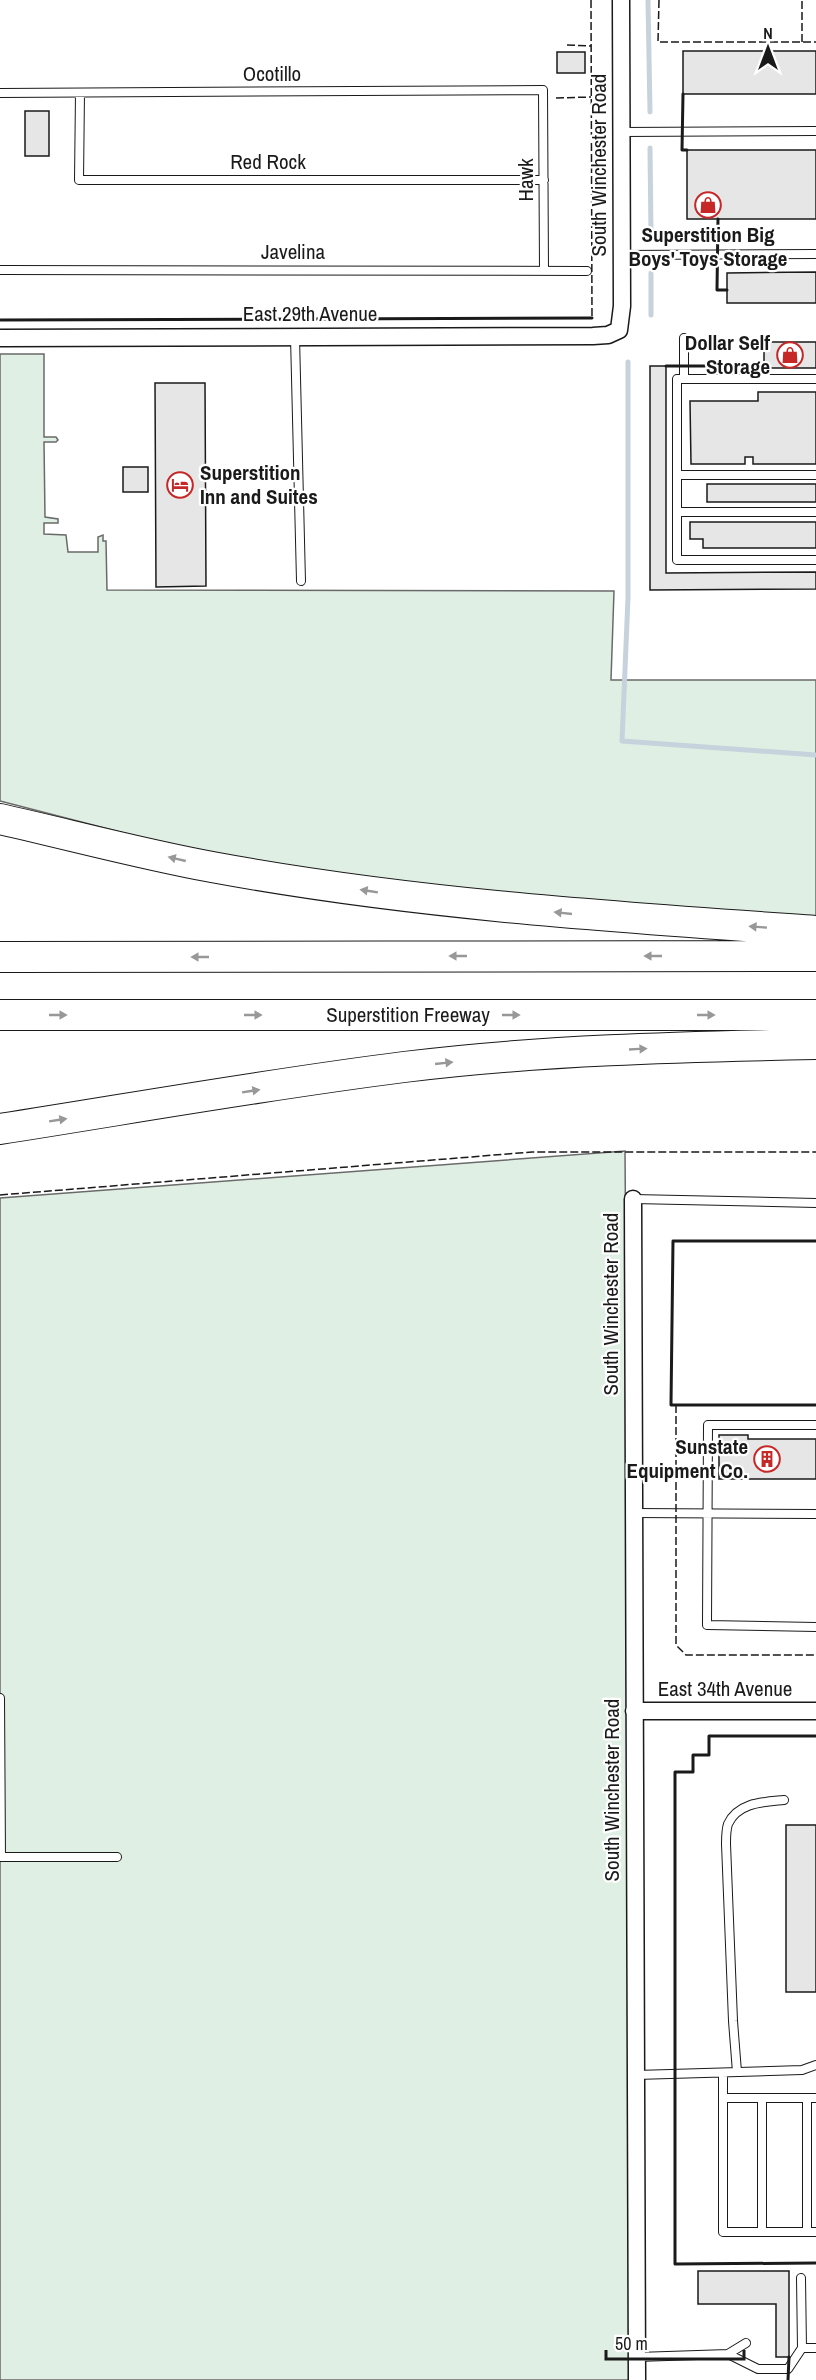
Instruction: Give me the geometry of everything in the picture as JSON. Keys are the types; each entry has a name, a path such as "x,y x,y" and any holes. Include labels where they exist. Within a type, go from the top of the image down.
{"highway":[{"path":"0,819 211,867 392,895 574,914 816,931"},
{"path":"0,957 816,956"},
{"name":"Superstition Freeway","path":"0,1016 816,1015"},
{"path":"0,1129 415,1066 549,1053 697,1046 816,1044"}],"street":[{"name":"South Winchester Road","path":"619,330 622,306 621,0"},
{"name":"East 29th Avenue","path":"0,338 593,336 608,335 619,330"},
{"name":"South Winchester Road","path":"633,1199 637,2380"},
{"name":"East 34th Avenue","path":"634,1712 816,1711"}],"lane":[{"name":"Ocotillo","path":"0,93 543,90"},
{"name":"Hawk","path":"543,90 544,270"},
{"name":"Red Rock","path":"80,93 79,180 544,180"},
{"path":"622,132 816,132"},
{"path":"622,255 816,254"},
{"name":"Javelina","path":"0,270 587,271"},
{"path":"295,337 301,581"},
{"path":"684,338 684,380"},
{"path":"816,379 677,380 677,560 816,560"},
{"path":"677,475 816,475"},
{"path":"677,512 816,512"},
{"path":"633,1199 816,1203"},
{"path":"816,1425 708,1425 707,1625 816,1627"},
{"path":"634,1513 816,1514"},
{"path":"0,1698 0,1857 117,1857"},
{"path":"737,2072 726,1844 728,1824 742,1809 756,1802 784,1800"},
{"path":"636,2075 802,2070 816,2065"},
{"path":"723,2073 723,2098 723,2232 811,2232 811,2098 723,2098"},
{"path":"762,2098 762,2232"},
{"path":"637,2357 728,2354 758,2369 788,2369 802,2348 801,2278"},
{"path":"728,2354 746,2343"},
{"path":"802,2348 816,2348"}],"green space":[{"path":"0,354 44,354 44,437 56,437 58,440 44,442 45,517 58,519 58,523 44,523 44,534 66,535 68,552 98,552 98,537 103,535 103,541 106,541 107,590 614,591 611,680 816,680 816,918 465,892 213,856 0,801"},
{"path":"625,1151 634,2380 0,2380 0,1198"}],"building":[{"path":"683,51 816,51 816,94 683,94"},
{"path":"557,52 585,52 585,73 557,73"},
{"path":"25,111 49,111 49,156 25,156"},
{"path":"687,150 816,150 816,219 687,219"},
{"path":"816,272 816,303 727,303 727,273"},
{"name":"Dollar Self Storage","path":"764,342 816,342 816,368 764,368"},
{"path":"650,366 666,366 666,573 816,572 816,589 650,590"},
{"name":"Superstition Inn and Suites","path":"155,383 205,383 206,586 156,587"},
{"path":"758,392 816,392 816,464 753,464 753,457 745,457 745,464 691,464 690,401 758,401"},
{"path":"123,467 148,467 148,492 123,492"},
{"path":"707,484 816,484 816,502 707,502"},
{"path":"690,522 816,522 816,548 703,548 703,539 690,539"},
{"name":"Sunstate Equipment Co.","path":"719,1435 748,1435 748,1439 816,1439 816,1479 719,1479"},
{"path":"786,1825 816,1825 816,1992 786,1992"},
{"path":"698,2271 789,2271 789,2357 776,2357 776,2304 698,2304"}],"waterway":[{"path":"648,0 650,112"},
{"path":"650,148 651,235"},
{"path":"651,273 651,315"},
{"path":"628,362 628,598 622,741 816,755"}],"fence":[{"path":"591,0 592,318"},
{"path":"659,0 658,42 816,42"},
{"path":"802,0 802,42"},
{"path":"567,45 591,46"},
{"path":"556,98 591,97"},
{"path":"0,1195 532,1152 816,1152"},
{"path":"676,1405 676,1645 686,1655 816,1655"}],"wall":[{"path":"683,94 682,150 687,150"},
{"path":"718,219 717,290 727,290"},
{"path":"0,320 592,318"},
{"path":"666,366 758,366 758,368 764,368"},
{"path":"816,1241 673,1241 671,1405 816,1405"},
{"path":"816,1736 709,1736 709,1755 693,1755 693,1772 675,1772 675,2264 816,2263"},
{"path":"788,2380 789,2357"}],"place":[{"name":"Superstition Big Boys' Toys Storage","path":"708,205"},
{"name":"Dollar Self Storage","path":"790,355"},
{"name":"Superstition Inn and Suites","path":"180,485"},
{"name":"Sunstate Equipment Co.","path":"767,1459"}]}
